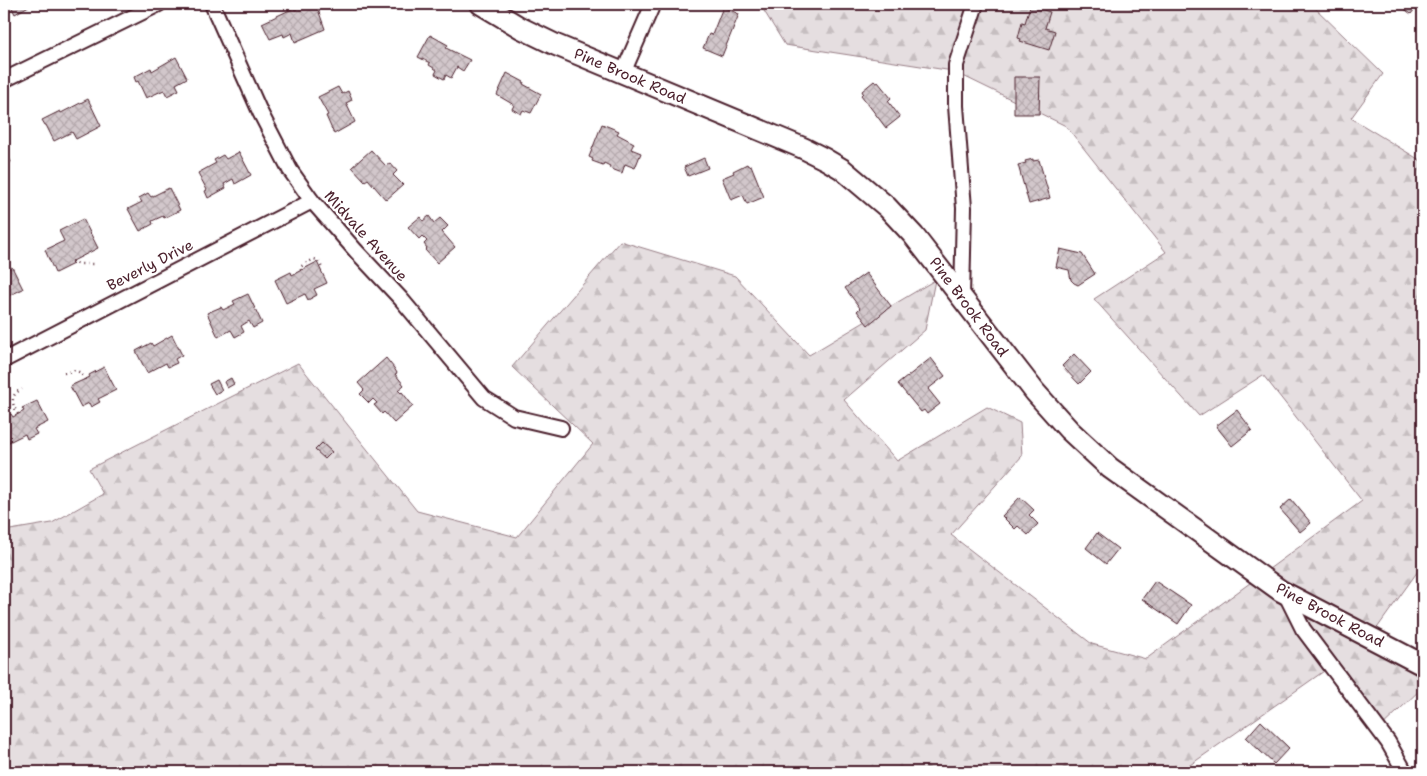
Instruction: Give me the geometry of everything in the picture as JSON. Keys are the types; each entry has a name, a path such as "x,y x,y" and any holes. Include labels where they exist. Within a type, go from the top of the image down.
{"street":[{"path":"4,80 159,4"},
{"name":"Midvale Avenue","path":"212,4 260,112 290,170 312,201 354,250 401,299 484,398 514,417 561,428"},
{"name":"Pine Brook Road","path":"481,4 521,28 556,45 803,148 842,169 888,207 914,236 1035,392 1069,430 1110,468 1285,592 1423,665"},
{"path":"623,73 653,4"},
{"path":"962,298 964,208 956,106 956,66 976,4"},
{"name":"Beverly Drive","path":"4,360 312,201"},
{"path":"1285,592 1303,629 1388,742 1405,772"}],"path":[{"path":"301,270 300,267 314,259 318,260 322,268"},
{"path":"72,261 78,264 95,264"},
{"path":"64,373 78,370 85,380"},
{"path":"18,414 13,405 13,397 15,393 22,389"}],"green space":[{"path":"762,4 1311,4 1383,74 1351,118 1423,162 1423,564 1375,631 1423,663 1423,687 1376,732 1327,669 1180,772 4,772 4,531 52,523 103,494 89,469 298,363 417,511 517,537 593,444 512,367 620,241 735,276 809,355 935,280 925,330 844,400 897,461 987,407 1020,423 1022,456 951,535 1092,644 1146,659 1362,501 1263,375 1199,416 1094,299 1166,252 1066,126 953,71 785,45 761,6"}],"building":[{"path":"10,4 32,4 15,14"},
{"path":"295,4 316,4 325,29 295,42 292,33 284,37 283,34 270,39 262,23 294,8 295,10 297,9"},
{"path":"345,4 361,4 348,9"},
{"path":"1398,4 1419,4 1411,14"},
{"path":"1030,6 1050,12 1045,28 1055,31 1049,50 1020,41 1021,39 1018,38 1022,22 1025,23"},
{"path":"723,7 739,14 722,56 703,48 709,34 712,35"},
{"path":"430,35 448,45 446,48 470,60 463,71 457,67 451,78 446,75 444,79 435,74 437,70 429,65 430,63 418,57"},
{"path":"176,57 187,78 176,84 179,90 167,96 164,90 146,98 134,77 151,68 152,71"},
{"path":"507,73 541,94 531,113 523,110 521,114 512,109 514,105 497,95"},
{"path":"1014,77 1040,77 1039,114 1014,114"},
{"path":"874,81 878,82 891,98 888,101 900,117 886,128 861,95 862,91"},
{"path":"338,87 342,94 348,91 352,100 346,103 355,122 334,134 326,116 328,115 318,97"},
{"path":"88,99 101,126 76,139 72,132 54,141 42,120 60,111 61,113"},
{"path":"602,124 619,131 617,134 634,143 631,149 641,153 635,168 625,164 622,173 609,168 610,166 604,163 603,165 592,161 593,159 589,157"},
{"path":"4,148 11,162 4,166"},
{"path":"371,150 386,166 390,163 397,171 393,175 403,185 386,200 368,179 365,181 352,167"},
{"path":"239,152 251,175 235,184 233,179 224,184 226,188 208,198 205,191 207,190 198,173 216,163 214,160 223,155 226,159"},
{"path":"704,158 708,168 688,176 684,167"},
{"path":"1033,159 1033,161 1039,160 1050,198 1029,204 1018,165"},
{"path":"747,164 748,166 751,165 764,197 747,204 743,195 731,200 722,178 734,173 733,171"},
{"path":"169,188 180,210 164,218 163,216 152,221 153,224 140,231 128,209 142,202 139,198 148,193 151,197"},
{"path":"429,216 434,223 440,218 448,226 442,232 455,247 437,263 425,250 427,248 424,244 427,241 422,236 419,239 408,227 420,217 423,221"},
{"path":"83,219 98,248 55,273 45,250 64,241 59,231"},
{"path":"1060,249 1082,254 1095,274 1078,285 1074,283 1071,280 1069,270 1056,267"},
{"path":"317,262 327,283 314,289 317,295 308,300 305,294 286,303 275,280 291,272 292,275"},
{"path":"12,267 23,289 6,297 4,296 4,271"},
{"path":"866,273 891,306 868,325 857,311 860,308 845,288"},
{"path":"248,294 262,323 253,328 249,321 241,326 244,332 235,337 231,330 218,337 207,313 221,307 223,310 235,304 233,301"},
{"path":"172,335 182,355 175,359 177,363 168,367 166,363 147,373 136,351 151,343 153,346"},
{"path":"1074,354 1091,372 1079,384 1062,366"},
{"path":"386,358 404,385 398,390 402,392 413,406 394,423 374,405 377,403 373,399 369,403 360,394 364,390 358,383"},
{"path":"931,358 945,376 928,389 940,404 927,414 924,410 921,412 898,384"},
{"path":"104,367 116,390 98,399 100,402 91,407 89,403 81,407 70,386 90,377 89,375"},
{"path":"231,378 234,384 227,388 224,382"},
{"path":"217,380 222,390 215,394 209,384"},
{"path":"37,401 48,422 34,429 37,434 27,439 25,434 7,443 4,436 4,418 11,414 13,417 24,411 22,408"},
{"path":"1237,410 1252,430 1232,446 1216,426"},
{"path":"322,443 332,452 325,459 315,450"},
{"path":"1020,497 1034,510 1029,515 1038,524 1028,535 1018,526 1015,529 1002,516"},
{"path":"1291,499 1311,523 1300,532 1280,509"},
{"path":"1097,533 1118,549 1106,564 1086,548"},
{"path":"1155,581 1191,605 1178,624 1142,599"},
{"path":"1261,721 1289,748 1274,764 1246,738"}]}
